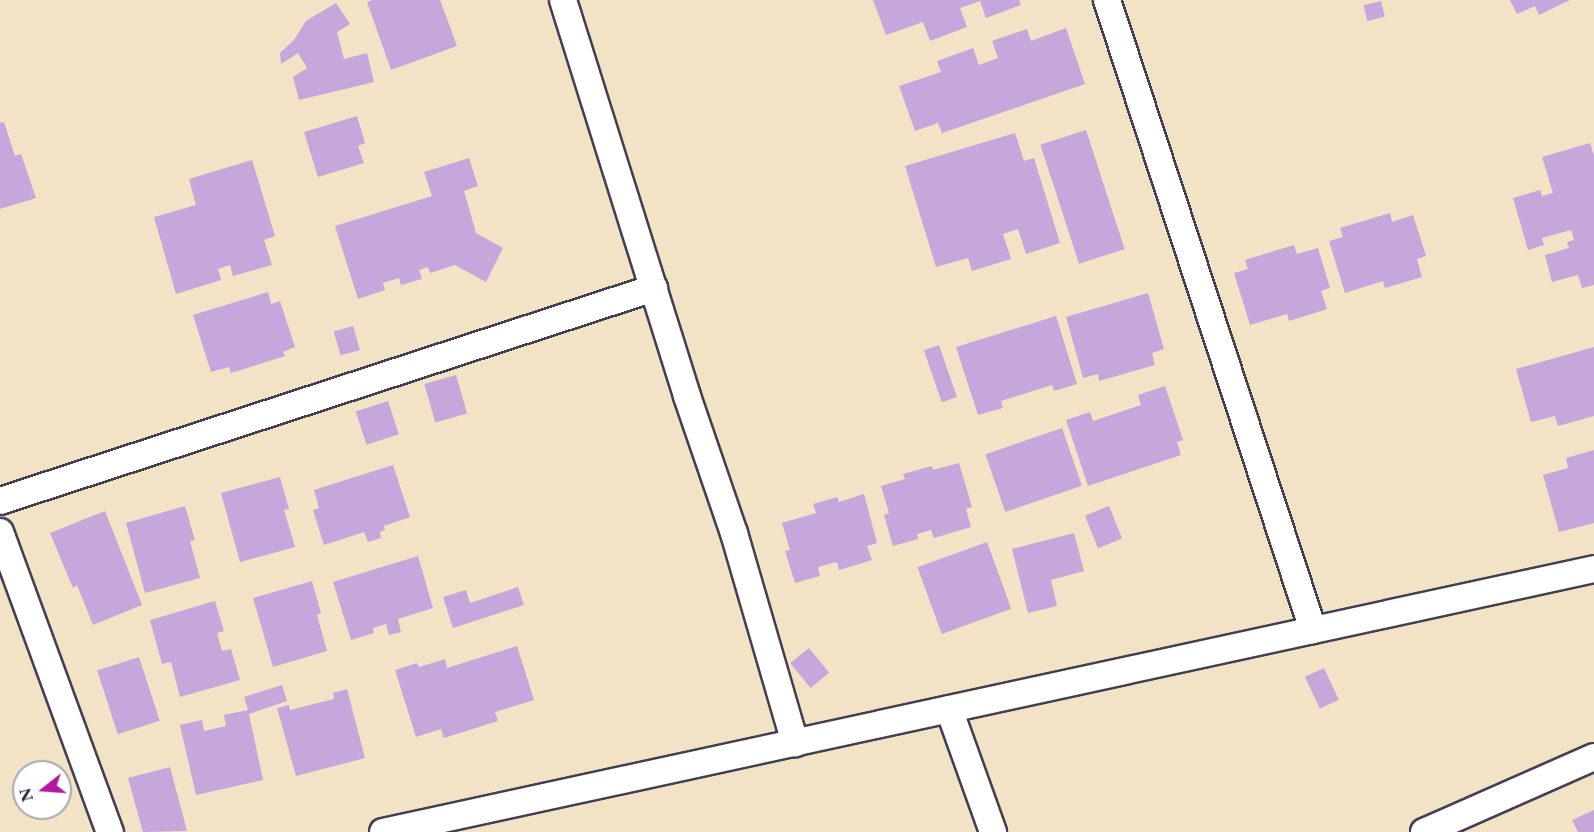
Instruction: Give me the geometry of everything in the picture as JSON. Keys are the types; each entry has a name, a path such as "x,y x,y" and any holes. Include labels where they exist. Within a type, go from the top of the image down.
{"street":[{"path":"562,0 734,533 795,743"},
{"path":"1107,0 1313,630"},
{"path":"0,501 654,288"},
{"path":"0,532 110,832"},
{"path":"383,832 454,824 795,743 1594,569"},
{"path":"949,709 993,832"},
{"path":"1430,831 1594,757"}],"building":[{"path":"373,0 440,0 457,46 391,70 367,2"},
{"path":"873,0 1019,0 1021,5 986,18 980,1 960,8 967,27 930,41 923,22 886,35"},
{"path":"1510,0 1570,0 1539,15 1535,6 1517,14"},
{"path":"1381,1 1385,17 1367,21 1364,5"},
{"path":"336,3 350,24 337,32 344,59 367,53 374,82 299,100 293,77 307,68 298,53 281,64 280,53 294,40 306,21"},
{"path":"1066,28 1085,84 942,133 938,123 915,131 899,86 941,72 937,61 973,48 979,65 998,58 992,41 1027,29 1031,41"},
{"path":"357,116 365,143 358,146 364,163 318,177 304,132"},
{"path":"4,122 15,156 21,154 36,198 0,209 0,123"},
{"path":"1086,130 1125,249 1079,264 1040,145"},
{"path":"1015,133 1024,161 1034,158 1060,243 1026,254 1018,229 1003,234 1011,259 972,271 968,258 936,267 905,166"},
{"path":"1590,143 1594,156 1594,285 1582,288 1578,275 1552,282 1545,255 1569,248 1567,242 1574,240 1571,230 1542,238 1544,245 1528,250 1513,198 1540,190 1542,196 1553,193 1542,157"},
{"path":"469,158 478,186 464,191 476,233 503,248 486,282 455,265 430,273 428,267 419,270 422,279 401,285 399,278 383,283 385,290 358,299 335,226 432,196 424,172"},
{"path":"252,160 275,236 264,240 272,265 233,276 230,265 218,269 221,280 176,294 154,217 196,205 189,179"},
{"path":"1390,213 1392,222 1413,215 1426,256 1417,259 1422,277 1385,288 1383,281 1345,293 1329,241 1343,237 1340,228"},
{"path":"1294,245 1297,254 1318,248 1330,288 1321,291 1327,309 1289,321 1287,314 1250,325 1234,273 1248,269 1245,260"},
{"path":"268,292 271,304 280,301 295,347 283,352 285,356 231,373 229,367 211,372 193,315"},
{"path":"1148,293 1164,349 1152,353 1155,365 1099,381 1098,374 1083,378 1066,317"},
{"path":"1056,316 1077,384 1054,391 1052,385 1001,401 1003,408 978,415 956,347"},
{"path":"353,326 360,350 341,356 334,332"},
{"path":"939,345 957,397 942,402 924,350"},
{"path":"1594,347 1594,416 1558,426 1555,416 1531,422 1516,369"},
{"path":"456,375 467,413 435,423 424,384"},
{"path":"1165,386 1183,440 1177,442 1181,455 1088,486 1066,420 1090,412 1093,421 1141,405 1138,395"},
{"path":"388,401 399,434 366,445 356,412"},
{"path":"1062,428 1082,486 1005,512 985,454"},
{"path":"1594,450 1594,523 1559,532 1543,475 1568,468 1566,458"},
{"path":"959,463 972,507 966,509 971,527 934,538 931,530 917,534 918,539 893,546 884,515 889,513 881,486 905,479 903,474 932,466 933,470"},
{"path":"393,465 410,517 384,526 385,530 380,532 381,538 368,542 364,532 324,545 313,510 319,508 314,490"},
{"path":"280,477 289,509 284,510 295,547 240,562 221,493"},
{"path":"864,494 877,543 867,546 872,560 839,570 837,562 818,567 820,576 795,583 785,551 790,550 782,523 816,513 813,504 837,497 839,502"},
{"path":"185,506 195,540 190,541 200,578 145,593 126,523"},
{"path":"1109,506 1122,538 1098,548 1085,516"},
{"path":"105,511 142,605 93,625 77,585 73,588 50,533"},
{"path":"1074,533 1084,571 1051,580 1057,606 1028,613 1012,549"},
{"path":"987,542 1011,609 942,634 917,567"},
{"path":"418,556 433,608 398,619 401,632 389,635 386,624 373,628 374,633 351,640 333,582"},
{"path":"312,581 321,613 317,615 327,651 273,667 253,598"},
{"path":"518,587 524,605 453,628 443,597 466,590 470,603"},
{"path":"215,601 224,631 217,633 222,651 231,649 240,680 180,697 171,662 162,664 150,620"},
{"path":"517,646 534,700 495,712 498,721 444,738 441,729 416,737 395,670 417,663 419,667 445,659 447,668"},
{"path":"809,648 829,673 810,688 790,663"},
{"path":"139,657 160,721 118,734 97,671"},
{"path":"1324,668 1339,700 1320,709 1305,677"},
{"path":"282,685 287,701 249,714 263,780 196,795 180,725 202,720 204,731 226,726 224,715 248,710 244,697"},
{"path":"347,689 365,758 296,776 277,708 289,705 290,710 334,699 333,693"},
{"path":"170,767 187,831 143,832 128,778"},
{"path":"1594,810 1594,832 1578,832 1572,820"}]}
